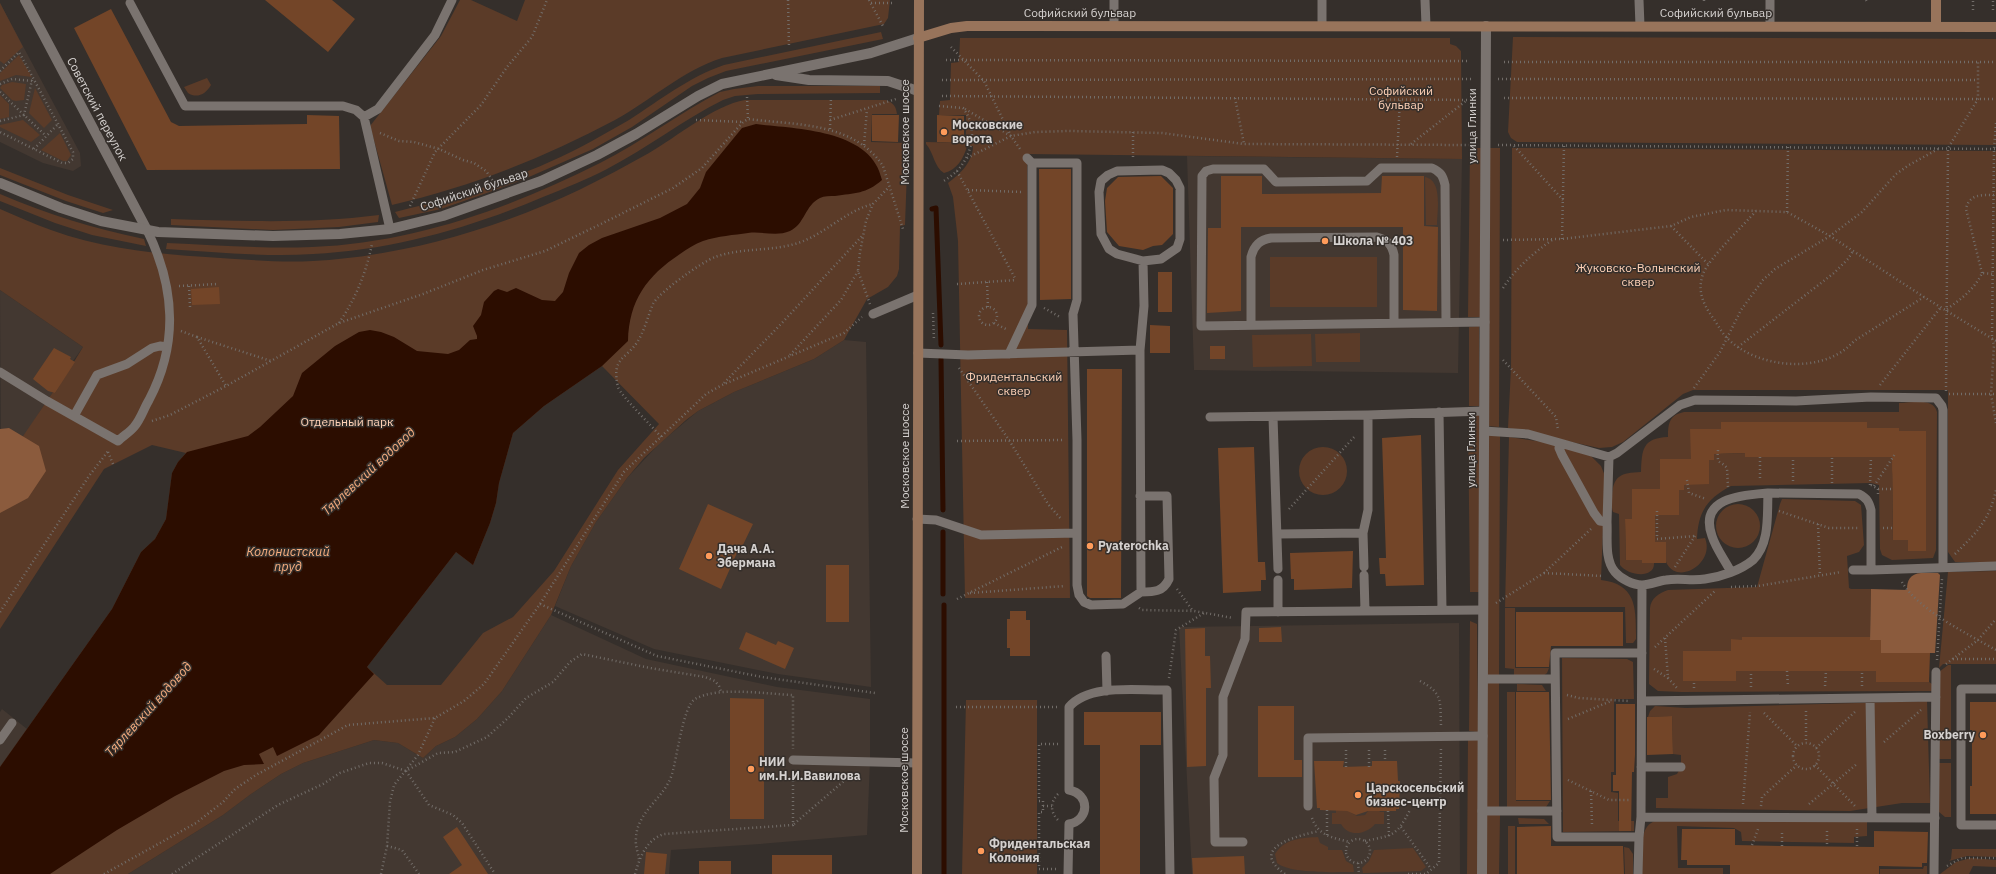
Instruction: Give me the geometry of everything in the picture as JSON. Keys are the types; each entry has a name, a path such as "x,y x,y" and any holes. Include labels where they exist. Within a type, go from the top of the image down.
{"main road":[{"name":"Московское шоссе","path":"917,874 919,0"},
{"path":"1936,0 1936,27"},
{"name":"Софийский бульвар","path":"918,38 951,28 967,26 1996,27"}],"street":[{"name":"Советский переулок","path":"25,0 147,230"},
{"name":"улица Глинки","path":"1482,874 1486,26"},
{"name":"Софийский бульвар","path":"0,184 61,208 101,221 147,230 214,235 273,236 340,234 390,228 443,216 541,181 597,155 636,134 698,96 722,84 871,53 918,38"},
{"name":"Софийский бульвар","path":"770,74 808,80 888,81 918,91"}],"lane":[{"path":"365,121 378,109 435,35 452,0"},
{"path":"1114,0 1114,26"},
{"path":"1322,0 1322,26"},
{"path":"1425,0 1426,26"},
{"path":"1639,0 1640,26"},
{"path":"1770,0 1770,26"},
{"path":"130,3 185,106 343,106 356,110 365,121 390,228"},
{"path":"1009,354 1032,304 1032,193 1029,161 1077,163 1078,300 1073,314 1073,333 1077,440 1077,585 1079,595 1084,602 1091,605 1123,604 1141,592 1160,590 1166,586 1169,579 1167,496 1140,496"},
{"path":"1446,322 1445,185 1443,176 1438,170 1432,168 1381,168 1367,181 1276,182 1264,169 1213,169 1206,171 1202,176 1201,326 1394,322 1446,322 1485,322"},
{"path":"1117,170 1162,170 1169,173 1176,180 1180,188 1180,239 1176,248 1170,255 1161,259 1143,261 1117,254 1110,249 1101,234 1099,192 1101,181 1117,170"},
{"path":"0,372 118,441 135,426 163,370 171,328 170,308 166,286 157,251 147,230"},
{"path":"1251,325 1252,251 1258,243 1271,238 1377,237 1386,240 1392,247 1394,256 1394,322"},
{"path":"1141,592 1140,350 1144,306 1143,261"},
{"path":"873,314 918,295"},
{"path":"74,416 97,375 127,364 152,348 160,346 168,348"},
{"path":"918,353 968,355 1140,350"},
{"path":"1609,457 1688,402 1796,401 1871,397 1936,398 1942,406 1943,563"},
{"path":"1210,417 1368,419 1439,412 1484,411"},
{"path":"1439,412 1442,610"},
{"path":"1273,417 1278,521 1278,569"},
{"path":"1365,611 1362,532 1368,510 1368,419"},
{"path":"1484,431 1528,434 1609,457"},
{"path":"1560,443 1559,448 1562,455 1594,513 1600,521 1607,522"},
{"path":"1609,457 1607,522 1608,557 1614,571 1623,578 1642,585 1666,580 1705,579 1731,572 1742,567 1753,559 1763,544 1767,528 1768,494"},
{"path":"1731,572 1712,538 1710,518 1721,502 1740,496 1768,494 1859,494 1865,497 1869,502 1871,510 1871,570"},
{"path":"917,519 936,520 981,535 1078,536"},
{"path":"1278,534 1362,532"},
{"path":"1853,570 1871,570 1943,563 1996,566"},
{"path":"1278,580 1278,612"},
{"path":"1638,874 1641,817 1642,585"},
{"path":"1243,842 1215,842 1214,778 1223,755 1223,697 1245,640 1246,612 1483,610"},
{"path":"1639,836 1557,837 1555,652 1642,653"},
{"path":"1106,656 1107,691"},
{"path":"1936,672 1935,818 1938,872"},
{"path":"1483,679 1555,679"},
{"path":"1996,689 1961,689 1961,825 1996,825"},
{"path":"1068,872 1069,824 1079,821 1086,807 1085,802 1079,793 1069,790 1069,707 1073,702 1085,695 1098,691 1167,690 1170,874"},
{"path":"1642,701 1936,697"},
{"path":"1870,698 1872,818"},
{"path":"0,740 12,723"},
{"path":"1308,806 1308,738 1483,736"},
{"path":"793,760 917,763"},
{"path":"1641,767 1681,767"},
{"path":"1482,811 1557,811"},
{"path":"1641,817 1935,818"}],"path":[{"path":"410,206 439,149 481,105 507,67 532,37 547,0"},
{"path":"788,0 789,48"},
{"path":"1973,0 1973,10"},
{"path":"1993,0 1993,10"},
{"path":"869,1 894,3"},
{"path":"869,1 884,28"},
{"path":"951,47 984,81 1011,136 1029,161"},
{"path":"0,71 19,52 74,155 71,161 62,163 0,132"},
{"path":"946,60 1467,61"},
{"path":"1504,62 1996,62"},
{"path":"1978,62 1978,99 1948,148 1946,394 1996,394"},
{"path":"0,84 12,79 34,81"},
{"path":"1504,79 1978,80"},
{"path":"942,80 1476,80"},
{"path":"24,115 34,81"},
{"path":"0,92 46,136"},
{"path":"942,96 1467,100 1411,145"},
{"path":"747,97 748,119"},
{"path":"830,129 831,97"},
{"path":"1235,98 1244,144"},
{"path":"1504,98 1996,99"},
{"path":"830,120 896,99"},
{"path":"1398,144 1400,99"},
{"path":"939,106 963,108 1011,136"},
{"path":"864,145 867,108"},
{"path":"942,182 957,172 967,158 971,146 972,130 970,116 963,108"},
{"path":"0,121 24,115"},
{"path":"135,426 170,415 226,386 339,323 417,296 483,270 545,251 673,188 702,168 743,122 748,119 830,129 864,145 877,157 883,166 888,178 888,188 903,229"},
{"path":"696,120 743,122"},
{"path":"365,121 389,138 439,149 481,166 493,181"},
{"path":"34,149 58,123"},
{"path":"1996,123 1994,149 1994,274 1992,338 1994,345 1991,394 1996,423"},
{"path":"1133,132 1134,170"},
{"path":"1514,145 1563,200"},
{"path":"1562,239 1564,146"},
{"path":"1787,212 1788,147"},
{"path":"1694,387 1720,352 1741,310 1763,280 1775,269 1830,236 1868,206 1896,174 1921,157 1942,147"},
{"path":"957,172 1016,280"},
{"path":"788,357 841,300 858,271 863,234 866,221 873,204 888,188"},
{"path":"967,190 1032,193"},
{"path":"1946,310 1966,295 1978,281 1982,273 1966,210 1967,203 1972,197 1979,195 1994,195"},
{"path":"662,437 618,389 616,373 621,359 636,344 641,336 654,303 665,292 693,270 715,257 743,251 779,248 802,242 860,208 873,204"},
{"path":"1503,240 1552,240 1671,226 1709,212 1726,210 1787,212 1830,236 1924,297 1996,341"},
{"path":"1756,211 1708,264 1700,284 1704,305 1727,338 1738,347 1766,360 1779,363 1792,364 1823,361 1834,358 1846,350 1854,341 1924,297"},
{"path":"1671,226 1708,264"},
{"path":"722,385 781,324 863,234"},
{"path":"1503,288 1515,271 1528,258 1552,240"},
{"path":"1738,347 1834,273 1848,259 1853,251"},
{"path":"339,323 356,296 370,252"},
{"path":"104,874 196,822 223,802 235,789 256,775 348,725 435,718 464,701 484,684 540,604 624,472 706,394 722,385 844,333 861,318 873,314 858,271"},
{"path":"1982,273 1994,274"},
{"path":"957,284 1032,280"},
{"path":"987,282 988,307"},
{"path":"166,286 218,284"},
{"path":"189,286 190,307"},
{"path":"1032,304 1057,314 1073,333"},
{"path":"988,307 995,310 997,315 996,321 989,325 983,324 979,318 982,310 988,307"},
{"path":"1871,397 1941,307"},
{"path":"933,313 934,353"},
{"path":"171,328 271,361"},
{"path":"197,337 226,386"},
{"path":"1504,360 1556,417 1560,443"},
{"path":"956,599 1078,536 1057,516 1009,440 957,366"},
{"path":"1278,521 1368,419"},
{"path":"957,441 1077,440"},
{"path":"0,612 88,476 118,441"},
{"path":"1718,450 1720,464 1727,468 1728,490 1733,488"},
{"path":"108,452 113,464"},
{"path":"1874,486 1895,454"},
{"path":"1760,457 1760,486"},
{"path":"1793,486 1794,457"},
{"path":"1824,485 1832,485 1832,457"},
{"path":"1870,485 1871,457"},
{"path":"1687,480 1689,493 1710,502"},
{"path":"1863,485 1874,486 1878,489 1893,489"},
{"path":"1878,489 1878,496"},
{"path":"1936,672 1941,618 1943,563 1954,555 1983,524 1991,509 1996,490"},
{"path":"1768,507 1829,528 1871,528"},
{"path":"1657,511 1656,539 1695,536 1710,528"},
{"path":"1818,524 1820,576"},
{"path":"1503,600 1544,573 1592,528"},
{"path":"1666,580 1695,536"},
{"path":"1727,587 1758,586 1853,570"},
{"path":"1544,573 1600,576 1607,575 1614,571"},
{"path":"1169,579 1194,611"},
{"path":"968,593 1066,586"},
{"path":"1642,653 1649,652 1719,587 1712,587"},
{"path":"1906,590 1941,618 1996,650"},
{"path":"1129,600 1142,610 1194,611 1245,620"},
{"path":"540,604 657,656 762,677 875,693"},
{"path":"1167,690 1176,630 1204,613"},
{"path":"1936,672 1978,640 1996,619"},
{"path":"1665,638 1668,678 1677,688 1683,688"},
{"path":"406,771 438,753 455,752 487,737 508,718 526,698 553,682 570,662 582,654 650,668 705,677 714,681 720,686 721,692"},
{"path":"1952,659 1996,659"},
{"path":"1408,874 1426,874 1439,863 1441,737 1439,695 1434,688 1420,681"},
{"path":"1688,688 1694,688"},
{"path":"639,859 636,839 638,822 671,778 688,707 693,700 706,694 721,692 793,695 793,824"},
{"path":"1555,692 1579,698 1612,701 1642,701"},
{"path":"1816,748 1870,698"},
{"path":"1750,699 1797,746"},
{"path":"1742,817 1750,699"},
{"path":"1806,699 1806,743"},
{"path":"1556,724 1612,701"},
{"path":"956,707 1069,707"},
{"path":"381,874 387,846 390,802 394,785 418,755 435,718"},
{"path":"1806,743 1816,748 1819,755 1815,765 1808,769 1797,766 1793,758 1793,754 1797,746 1806,743"},
{"path":"1068,744 1039,744 1039,801 1043,801 1043,812 1039,812 1039,870 1068,872"},
{"path":"1384,754 1385,761"},
{"path":"764,759 793,760"},
{"path":"635,874 639,859 654,837 664,834 793,824 868,761"},
{"path":"1346,762 1346,768"},
{"path":"1369,762 1369,767"},
{"path":"172,874 278,805 323,784 346,770 369,763 396,767 406,771 430,805 453,815 462,823 495,874"},
{"path":"1815,765 1854,804 1858,818 1857,846"},
{"path":"1752,845 1761,818 1762,797 1797,766"},
{"path":"1557,774 1609,800 1641,800"},
{"path":"1069,790 1064,790 1055,796 1052,806 1055,817 1069,824"},
{"path":"1591,791 1593,837"},
{"path":"1043,806 1052,806"},
{"path":"1308,806 1313,822 1319,831 1327,836 1350,842"},
{"path":"1327,810 1327,836"},
{"path":"1364,841 1369,847 1369,854 1365,860 1358,863 1351,861 1347,855 1346,848 1350,842 1357,839 1364,841 1396,833 1401,828 1410,810"},
{"path":"1388,811 1388,836"},
{"path":"1401,828 1431,869"},
{"path":"1285,874 1277,868 1273,861 1272,853 1276,847 1292,837 1319,831"},
{"path":"387,846 402,850 418,874"},
{"path":"1938,872 1962,858 1996,858"},
{"path":"1358,863 1359,874"}],"shaded area":[{"path":"0,3 80,153 81,166 73,171 43,163 0,142"},
{"name":"Школа № 403","path":"1187,156 1462,159 1458,373 1194,370"},
{"path":"0,290 83,347 73,361 75,362 55,393 53,392 1,471"},
{"path":"844,340 866,342 871,687 778,674 654,649 555,606 571,566 596,522 627,478 660,443 698,411 734,392 814,359"},
{"path":"9,428 39,446 46,471 28,498 0,513 0,429"},
{"path":"1921,573 1938,573 1940,575 1935,653 1881,653 1870,640 1871,589 1907,590 1910,578"},
{"path":"551,615 646,659 777,687 870,699 870,761 867,835 671,850 669,874 128,874 223,815 281,774 303,763 374,740 398,743 423,758 436,746 455,737 477,719 502,691"},
{"path":"1459,623 1460,874 1192,874 1179,627"},
{"path":"2,709 27,729 0,767 0,712"}],"green space":[{"path":"460,0 471,0 517,21 525,0 890,0 888,18 884,24 722,58 693,70 615,120 561,147 478,180 421,198 392,205 370,126 441,36"},
{"path":"0,3 23,47 4,64 0,61"},
{"path":"881,32 883,39 726,71 692,86 632,127 593,149 522,180 441,209 399,218 395,212 446,199 496,183 545,164 569,153 624,123 687,82 724,65"},
{"path":"1513,37 1996,39 1996,145 1517,142 1511,138 1508,132"},
{"name":"Фридентальский сквер","path":"960,38 1450,38 1450,44 1456,46 1461,51 1462,159 1027,154 1028,329 1067,330 1070,598 965,598 958,241 953,197 948,183 965,167 971,157 973,146 967,146 959,163 953,169 944,173 936,164 931,151 926,144 926,142 966,143 966,115 939,115 940,101 950,100 951,63 959,62"},
{"path":"19,55 32,77 16,75 0,81 0,73"},
{"path":"207,78 211,85 207,91 201,95 191,95 184,87"},
{"path":"12,82 26,84 24,100 12,100 0,88 2,85"},
{"path":"758,86 880,86 880,93 758,94 735,96 723,100 708,108 622,161 599,173 515,208 459,228 431,236 372,248 343,252 295,255 240,254 166,249 167,243 258,247 312,247 387,239 424,231 532,195 616,155 720,92"},
{"path":"35,88 52,120 44,128 29,113"},
{"path":"0,95 9,104 9,117 0,119"},
{"name":"Отдельный парк","path":"745,100 886,100 891,102 895,107 897,114 872,114 871,142 908,143 905,225 900,226 899,269 897,276 888,287 867,299 844,340 814,359 734,392 698,411 644,458 627,478 596,522 571,566 551,615 502,691 477,719 455,737 436,746 423,758 398,743 374,740 303,763 281,774 223,815 128,874 0,874 0,767 112,609 141,552 155,539 166,519 172,473 178,462 186,453 152,445 104,469 0,629 0,470 53,392 55,393 83,347 0,290 0,209 45,228 70,236 108,246 147,252 286,262 347,258 382,253 416,247 483,228 548,204 632,163 696,122 733,103","holes":["602,366 659,424 618,470 554,571 513,617 483,633 441,685 387,685 367,667 456,552 473,565 490,523 513,433 544,406"]},
{"path":"23,120 40,135 31,142 0,127 0,125"},
{"path":"60,133 71,155 67,161 63,161 41,150"},
{"path":"1470,148 1481,148 1480,317 1468,317"},
{"path":"1490,148 1500,148 1499,427 1488,426"},
{"name":"Жуковско-Волынский сквер","path":"1512,148 1996,151 1996,562 1955,562 1948,552 1948,390 1693,390 1683,394 1623,442 1612,447 1599,448 1508,428 1511,368"},
{"path":"0,168 68,195 113,210 103,213 66,201 0,175"},
{"path":"1425,177 1431,179 1437,190 1437,225 1426,225"},
{"path":"0,194 71,220 144,239 146,246 92,235 55,223 0,201"},
{"path":"379,215 378,222 339,227 273,230 171,225 171,219 301,221"},
{"path":"1270,257 1377,257 1377,307 1270,307"},
{"path":"1479,326 1479,406 1469,406 1469,327"},
{"path":"1360,333 1360,362 1316,362 1315,334"},
{"path":"1311,334 1312,366 1253,367 1252,335"},
{"path":"1899,403 1927,403 1935,407 1937,412 1936,550 1933,558 1892,560 1882,555 1880,549 1879,485 1871,483 1731,486 1716,495 1702,513 1697,539 1705,538 1707,547 1705,556 1701,563 1687,572 1672,570 1666,562 1666,542 1655,542 1655,511 1662,515 1679,515 1679,490 1684,480 1691,484 1709,484 1709,460 1714,460 1714,450 1721,454 1745,453 1745,457 1881,457 1897,454 1892,475 1893,540 1908,540 1908,551 1926,550 1926,431 1899,431 1899,428 1867,428 1867,422 1721,422 1721,429 1691,429 1691,459 1660,459 1660,489 1632,489 1632,519 1625,520 1626,560 1642,560 1654,563 1653,568 1646,574 1629,572 1620,565 1619,514 1613,512 1612,506 1614,484 1619,477 1623,475 1641,472 1642,457 1645,447 1653,440 1668,437 1669,424 1675,415 1684,412 1899,412"},
{"path":"1468,415 1479,415 1480,592 1470,592"},
{"path":"1488,434 1500,434 1499,675 1487,675"},
{"path":"1509,437 1550,443 1591,456 1601,466 1605,476 1601,580 1613,582 1622,587 1632,600 1636,618 1636,639 1633,643 1626,643 1625,607 1505,607"},
{"path":"1323,447 1332,449 1340,454 1345,462 1347,471 1345,480 1340,488 1332,493 1323,495 1314,493 1306,488 1301,480 1299,471 1301,462 1306,454 1314,449"},
{"path":"1782,499 1855,501 1861,505 1864,545 1859,552 1847,556 1849,588 1871,589 1870,637 1743,637 1742,640 1731,640 1731,651 1683,651 1683,681 1735,681 1736,671 1876,671 1876,682 1929,682 1932,684 1933,691 1682,692 1658,691 1649,684 1650,608 1652,601 1659,594 1668,590 1757,587"},
{"path":"1738,504 1750,508 1756,514 1760,526 1756,538 1750,544 1738,548 1726,544 1720,538 1716,526 1720,514 1726,508"},
{"path":"1996,571 1996,664 1943,664 1939,668 1948,572"},
{"path":"1505,608 1515,608 1515,668 1549,668 1547,673 1543,676 1514,676 1514,669 1505,668"},
{"path":"1470,621 1477,624 1478,732 1469,731"},
{"path":"1562,658 1627,659 1633,662 1634,699 1614,699 1614,772 1611,772 1611,792 1618,793 1618,821 1634,821 1634,831 1563,832"},
{"path":"1948,665 1951,665 1951,759 1938,759 1939,672"},
{"path":"1487,683 1499,683 1499,807 1487,808"},
{"path":"1517,684 1542,685 1546,691 1517,691"},
{"path":"1507,692 1515,692 1516,801 1550,801 1546,807 1507,808"},
{"path":"966,700 1037,700 1037,874 962,874"},
{"path":"1927,701 1930,803 1902,803 1850,811 1656,808 1656,798 1668,798 1668,777 1677,774 1681,767 1681,755 1673,754 1672,716 1648,717 1650,711 1655,706 1686,708"},
{"path":"1468,739 1479,739 1478,874 1467,874"},
{"path":"1939,763 1951,763 1951,817 1945,817 1939,812"},
{"path":"1336,810 1346,810 1357,816 1365,815 1369,810 1379,810 1380,812 1384,812 1384,824 1375,824 1363,832 1353,833 1344,828 1341,824 1332,824 1332,813 1336,813"},
{"path":"1486,814 1500,814 1499,874 1486,874"},
{"path":"1518,818 1544,819 1549,824 1519,824"},
{"path":"1655,821 1867,821 1867,836 1854,837 1854,843 1742,841 1741,832 1734,828 1677,826 1678,868 1723,868 1723,874 1641,874 1643,836 1649,824"},
{"path":"1508,826 1515,826 1515,874 1508,874"},
{"path":"1318,837 1320,843 1328,847 1328,850 1342,850 1346,861 1353,865 1354,872 1302,871 1284,867 1277,863 1275,854 1284,845 1294,840"},
{"path":"1624,847 1629,848 1633,854 1633,874 1625,874"},
{"path":"1413,848 1426,867 1421,871 1363,873 1362,868 1369,861 1374,850"},
{"path":"1952,849 1996,849 1996,857 1967,856 1949,861 1951,859"},
{"path":"1971,858 1996,860 1996,867 1973,866 1969,874 1940,874 1956,862"},
{"path":"1924,866 1927,866 1927,874 1880,874 1880,869 1923,869"}],"water":[{"name":"Колонистский пруд","path":"756,124 811,130 848,141 864,150 875,163 882,180 871,188 860,192 825,196 820,198 811,205 799,224 790,231 780,234 748,233 703,241 685,250 658,271 649,280 636,301 629,326 628,341 602,366 544,406 513,433 490,523 473,565 456,552 367,667 374,674 319,735 277,756 273,747 259,754 264,764 244,765 224,771 175,796 117,830 50,874 0,874 0,767 112,609 141,552 155,539 166,519 172,473 178,462 187,452 248,436 260,427 293,396 302,373 335,346 359,332 370,330 381,332 394,337 417,351 448,354 459,350 470,340 477,339 473,326 481,315 484,302 494,291 498,289 507,292 516,288 542,300 555,301 563,292 569,273 579,253 589,245 602,238 660,218 687,204 700,188 706,172 742,128"}],"building":[{"path":"265,0 332,0 355,19 328,52"},
{"path":"111,9 171,122 179,126 307,124 307,115 339,116 340,169 147,170 74,28"},
{"path":"872,115 899,115 898,142 872,141"},
{"path":"937,115 964,116 964,143 937,142"},
{"path":"1039,169 1071,169 1071,299 1040,300"},
{"path":"1161,176 1173,188 1173,234 1162,245 1153,246 1143,250 1119,246 1107,232 1105,201 1107,188 1118,177"},
{"path":"1221,176 1262,176 1262,194 1381,193 1382,176 1424,176 1424,226 1438,227 1437,311 1403,310 1403,227 1241,227 1241,311 1207,313 1208,228 1221,228"},
{"path":"1158,272 1172,272 1172,312 1158,312"},
{"path":"219,287 220,304 192,305 191,289"},
{"path":"1150,325 1170,326 1170,353 1150,353"},
{"path":"1210,346 1225,346 1225,359 1210,359"},
{"path":"54,348 71,357 70,359 75,362 55,393 48,391 33,379"},
{"path":"1087,369 1122,369 1121,598 1090,598 1087,596"},
{"path":"1721,422 1867,422 1867,428 1899,428 1899,431 1926,431 1926,551 1908,551 1908,540 1893,540 1892,457 1745,457 1745,453 1714,454 1714,460 1709,460 1709,484 1684,485 1684,490 1679,490 1679,515 1655,515 1655,542 1666,542 1666,563 1642,563 1642,560 1626,560 1625,519 1632,519 1632,489 1660,489 1660,459 1691,459 1690,429 1721,429"},
{"path":"1421,435 1424,585 1386,586 1385,574 1380,574 1379,558 1386,558 1382,438"},
{"path":"1254,447 1258,562 1265,562 1266,580 1261,580 1261,591 1223,593 1218,448"},
{"path":"708,504 753,524 742,547 740,546 721,589 679,569"},
{"path":"1353,551 1352,588 1294,590 1294,579 1291,579 1290,553"},
{"path":"826,565 849,565 849,622 826,622"},
{"path":"1010,611 1026,611 1026,620 1030,620 1030,656 1010,656 1010,648 1007,648 1007,619 1010,619"},
{"path":"1516,612 1623,612 1623,646 1551,646 1549,667 1516,667"},
{"path":"1281,627 1282,642 1259,642 1259,628"},
{"path":"1205,628 1205,656 1210,656 1211,688 1206,688 1206,766 1187,767 1185,629"},
{"path":"746,632 776,645 778,641 794,648 785,669 739,649"},
{"path":"1742,637 1870,637 1870,640 1881,640 1881,653 1930,653 1929,682 1876,682 1876,671 1736,671 1736,681 1683,681 1683,651 1731,651 1731,639 1742,640"},
{"path":"1516,692 1549,692 1551,800 1516,800"},
{"path":"730,698 764,699 764,819 730,819"},
{"path":"1970,702 1996,702 1996,814 1970,814 1970,786 1972,786 1972,730 1970,730"},
{"path":"1616,704 1635,704 1635,755 1634,772 1632,772 1631,831 1619,831 1619,791 1613,791 1613,775 1616,775"},
{"path":"1258,706 1294,706 1294,760 1302,760 1302,777 1258,777"},
{"path":"1084,712 1161,712 1161,745 1140,745 1140,874 1100,874 1100,745 1084,745"},
{"path":"1672,716 1673,754 1647,755 1647,717"},
{"name":"Царскосельский бизнес-центр","path":"1314,761 1344,761 1343,767 1372,766 1372,761 1397,761 1398,781 1400,781 1399,809 1396,809 1396,811 1368,811 1356,815 1347,811 1320,810 1320,808 1317,808"},
{"path":"1551,826 1551,846 1623,846 1624,874 1517,874 1517,827"},
{"path":"457,827 488,874 449,874 462,865 443,837"},
{"path":"1682,829 1735,829 1735,845 1782,846 1874,847 1874,831 1928,832 1927,863 1922,863 1922,867 1879,866 1879,874 1730,874 1730,865 1687,865 1687,860 1681,860"},
{"path":"646,852 667,854 665,874 644,874"},
{"path":"772,855 832,855 832,874 772,874"},
{"path":"1244,856 1245,874 1193,874 1192,858"},
{"path":"699,861 731,861 731,874 699,874"}],"waterway":[{"path":"932,209 936,208 941,345"},
{"path":"941,359 943,510"},
{"path":"943,532 943,594"},
{"path":"944,605 944,874"}],"place":[{"name":"Московские ворота","path":"944,132"},
{"name":"Школа № 403","path":"1325,241"},
{"name":"Pyaterochka","path":"1090,546"},
{"name":"Дача А.А. Эбермана","path":"709,556"},
{"name":"Boxberry","path":"1983,735"},
{"name":"НИИ им.Н.И.Вавилова","path":"751,769"},
{"name":"Царскосельский бизнес-центр","path":"1358,795"},
{"name":"Фридентальская Колония","path":"981,851"}],"water label":[{"name":"Тярлевский водовод","path":"368,471"},
{"name":"Тярлевский водовод","path":"148,709"}]}
